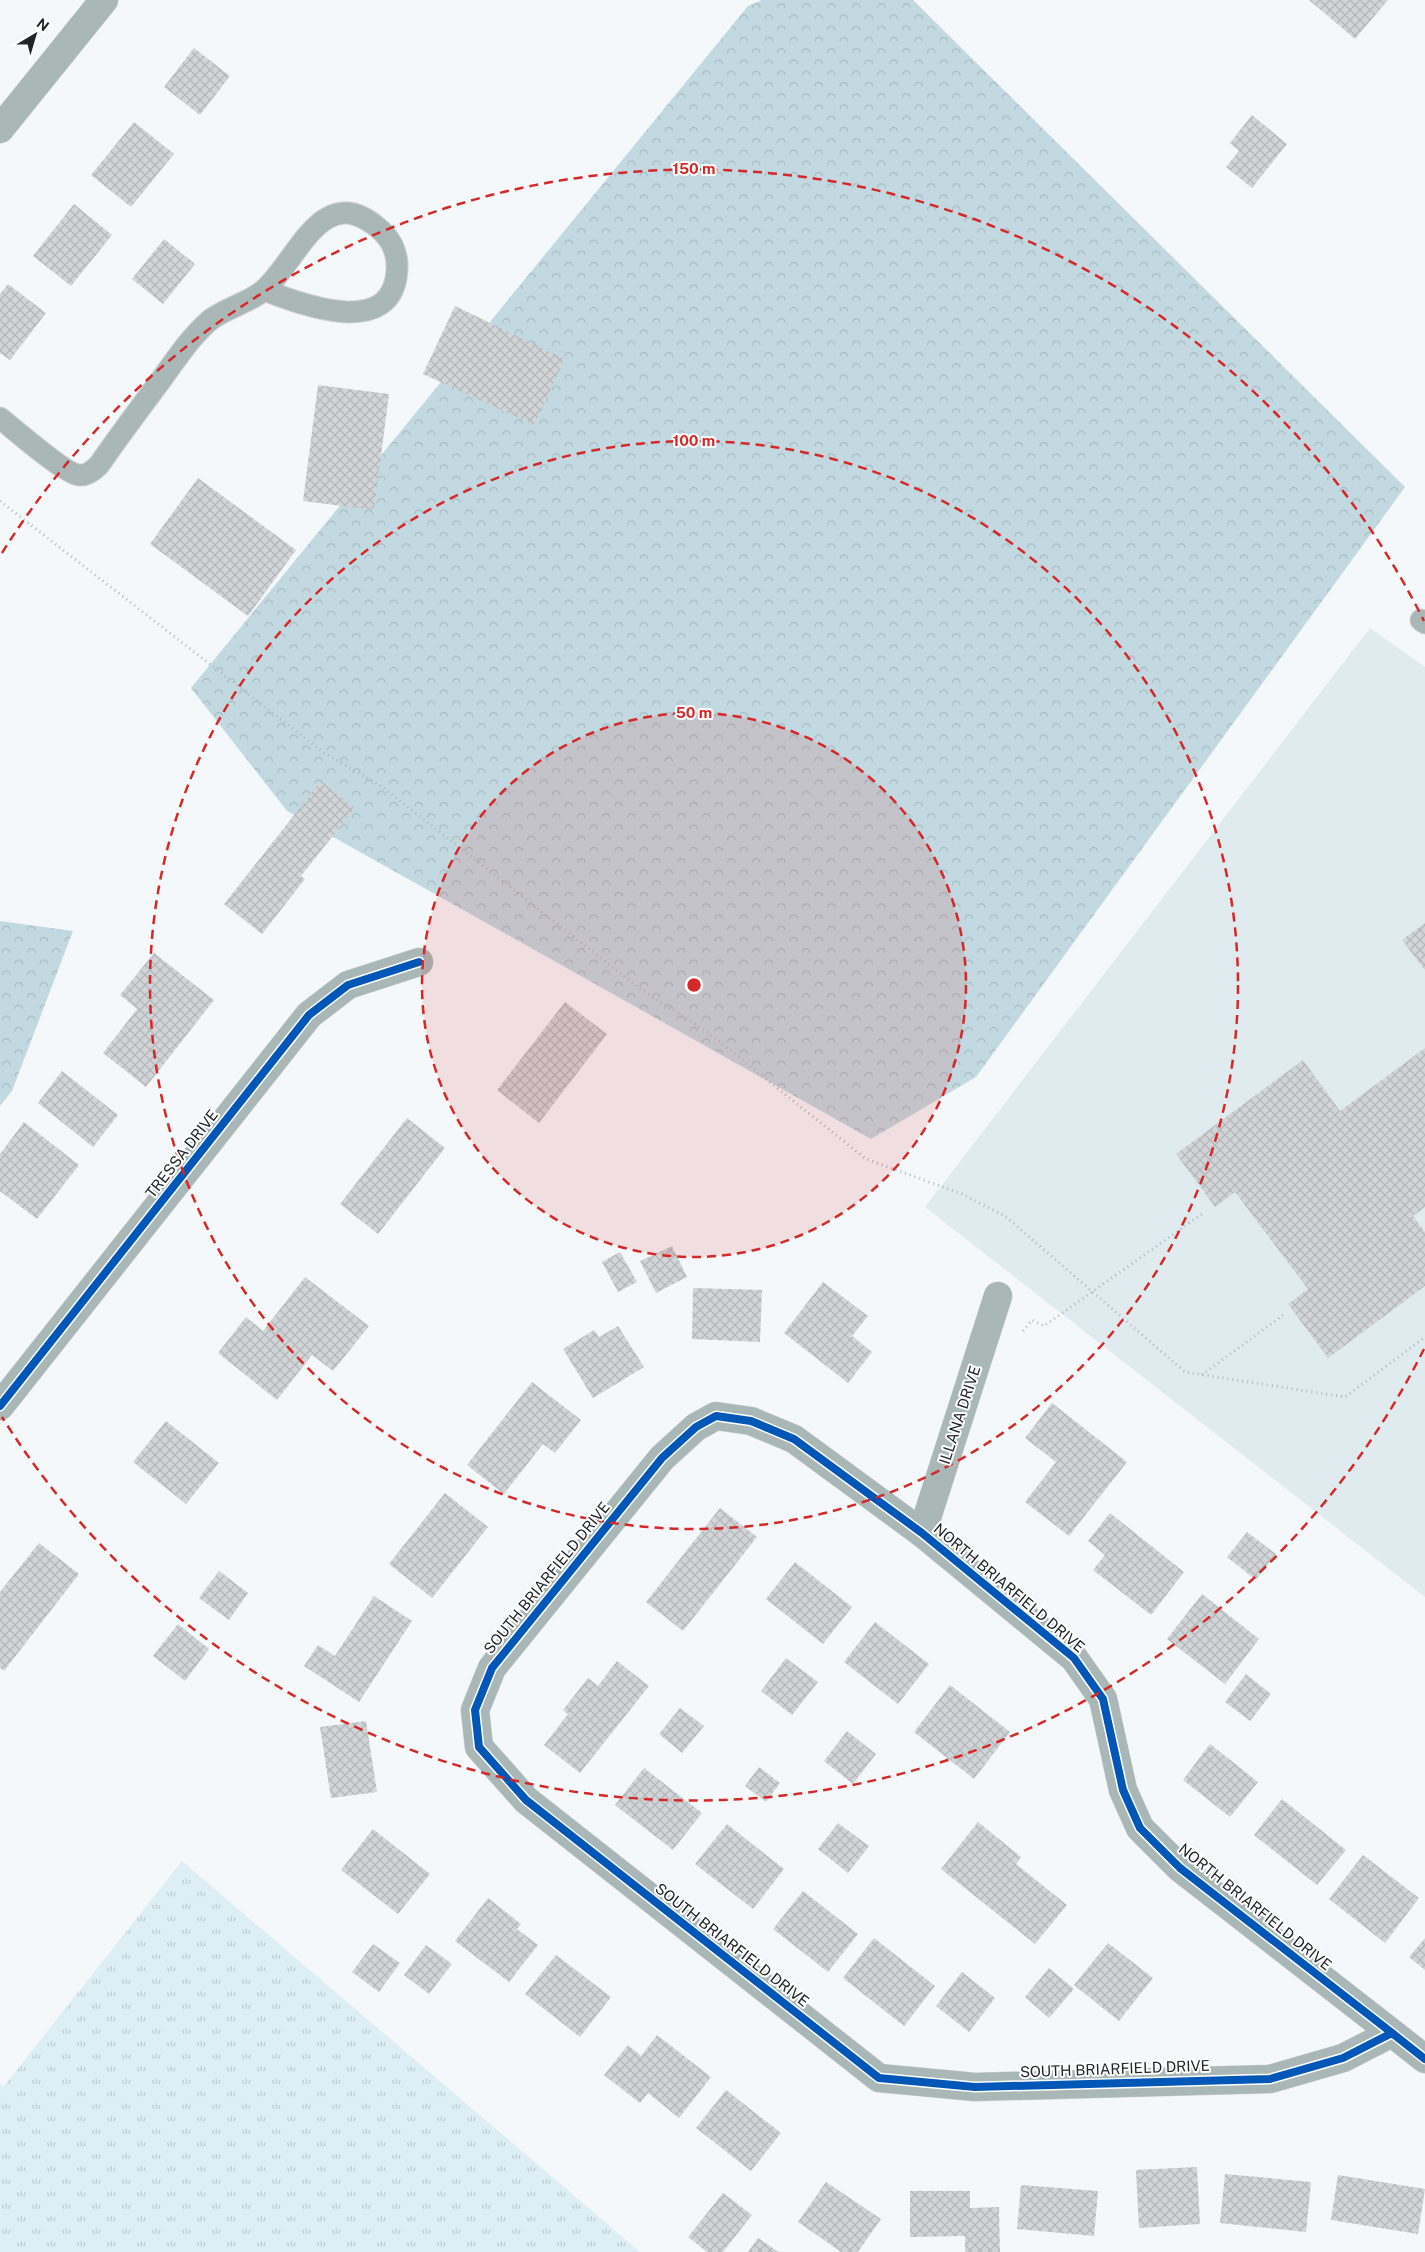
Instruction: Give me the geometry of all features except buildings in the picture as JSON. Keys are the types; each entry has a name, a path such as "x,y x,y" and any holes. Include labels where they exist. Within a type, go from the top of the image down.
{"street":[{"path":"0,129 104,0"},
{"name":"TRESSA DRIVE","path":"0,1406 310,1014 348,985 419,962"},
{"name":"ILLANA DRIVE","path":"922,1533 998,1296"},
{"name":"NORTH BRIARFIELD DRIVE","path":"696,1427 716,1416 751,1421 794,1439 922,1533 1074,1658 1103,1699 1123,1790 1140,1828 1180,1868 1425,2059"},
{"name":"SOUTH BRIARFIELD DRIVE","path":"696,1427 662,1458 492,1668 475,1710 479,1747 526,1800 879,2078 975,2087 1270,2079 1343,2058 1392,2033"}],"lane":[{"path":"0,418 64,468 79,475 91,473 99,465 188,342 210,321 264,290 312,231 328,216 345,213 365,217 385,233 398,256 396,279 391,294 378,306 359,312 337,312 302,304 264,290"}],"path":[{"path":"0,502 323,752 381,786 639,988 707,1032 866,1160 962,1194 1005,1216 1185,1372 1345,1397 1425,1337"},
{"path":"1021,1334 1032,1320 1044,1326 1202,1214"},
{"path":"1202,1375 1283,1315"}],"shaded area":[{"path":"1370,628 1425,667 1425,1597 925,1207"}],"green space":[{"path":"762,0 913,0 1405,487 976,1077 871,1139 287,811 191,688 748,6"},
{"path":"0,921 73,931 12,1091 0,1106"},
{"path":"182,1861 640,2252 0,2252 0,2084 4,2086"}],"cycle path":[{"path":"0,1406 309,1015 348,985 419,962"},
{"path":"1392,2033 1343,2058 1270,2079 975,2087 879,2078 526,1800 479,1747 475,1710 492,1668 662,1458 696,1427 716,1416 751,1421 794,1439 922,1533 1074,1658 1103,1699 1123,1790 1140,1828 1180,1868 1392,2033 1425,2059"}]}
